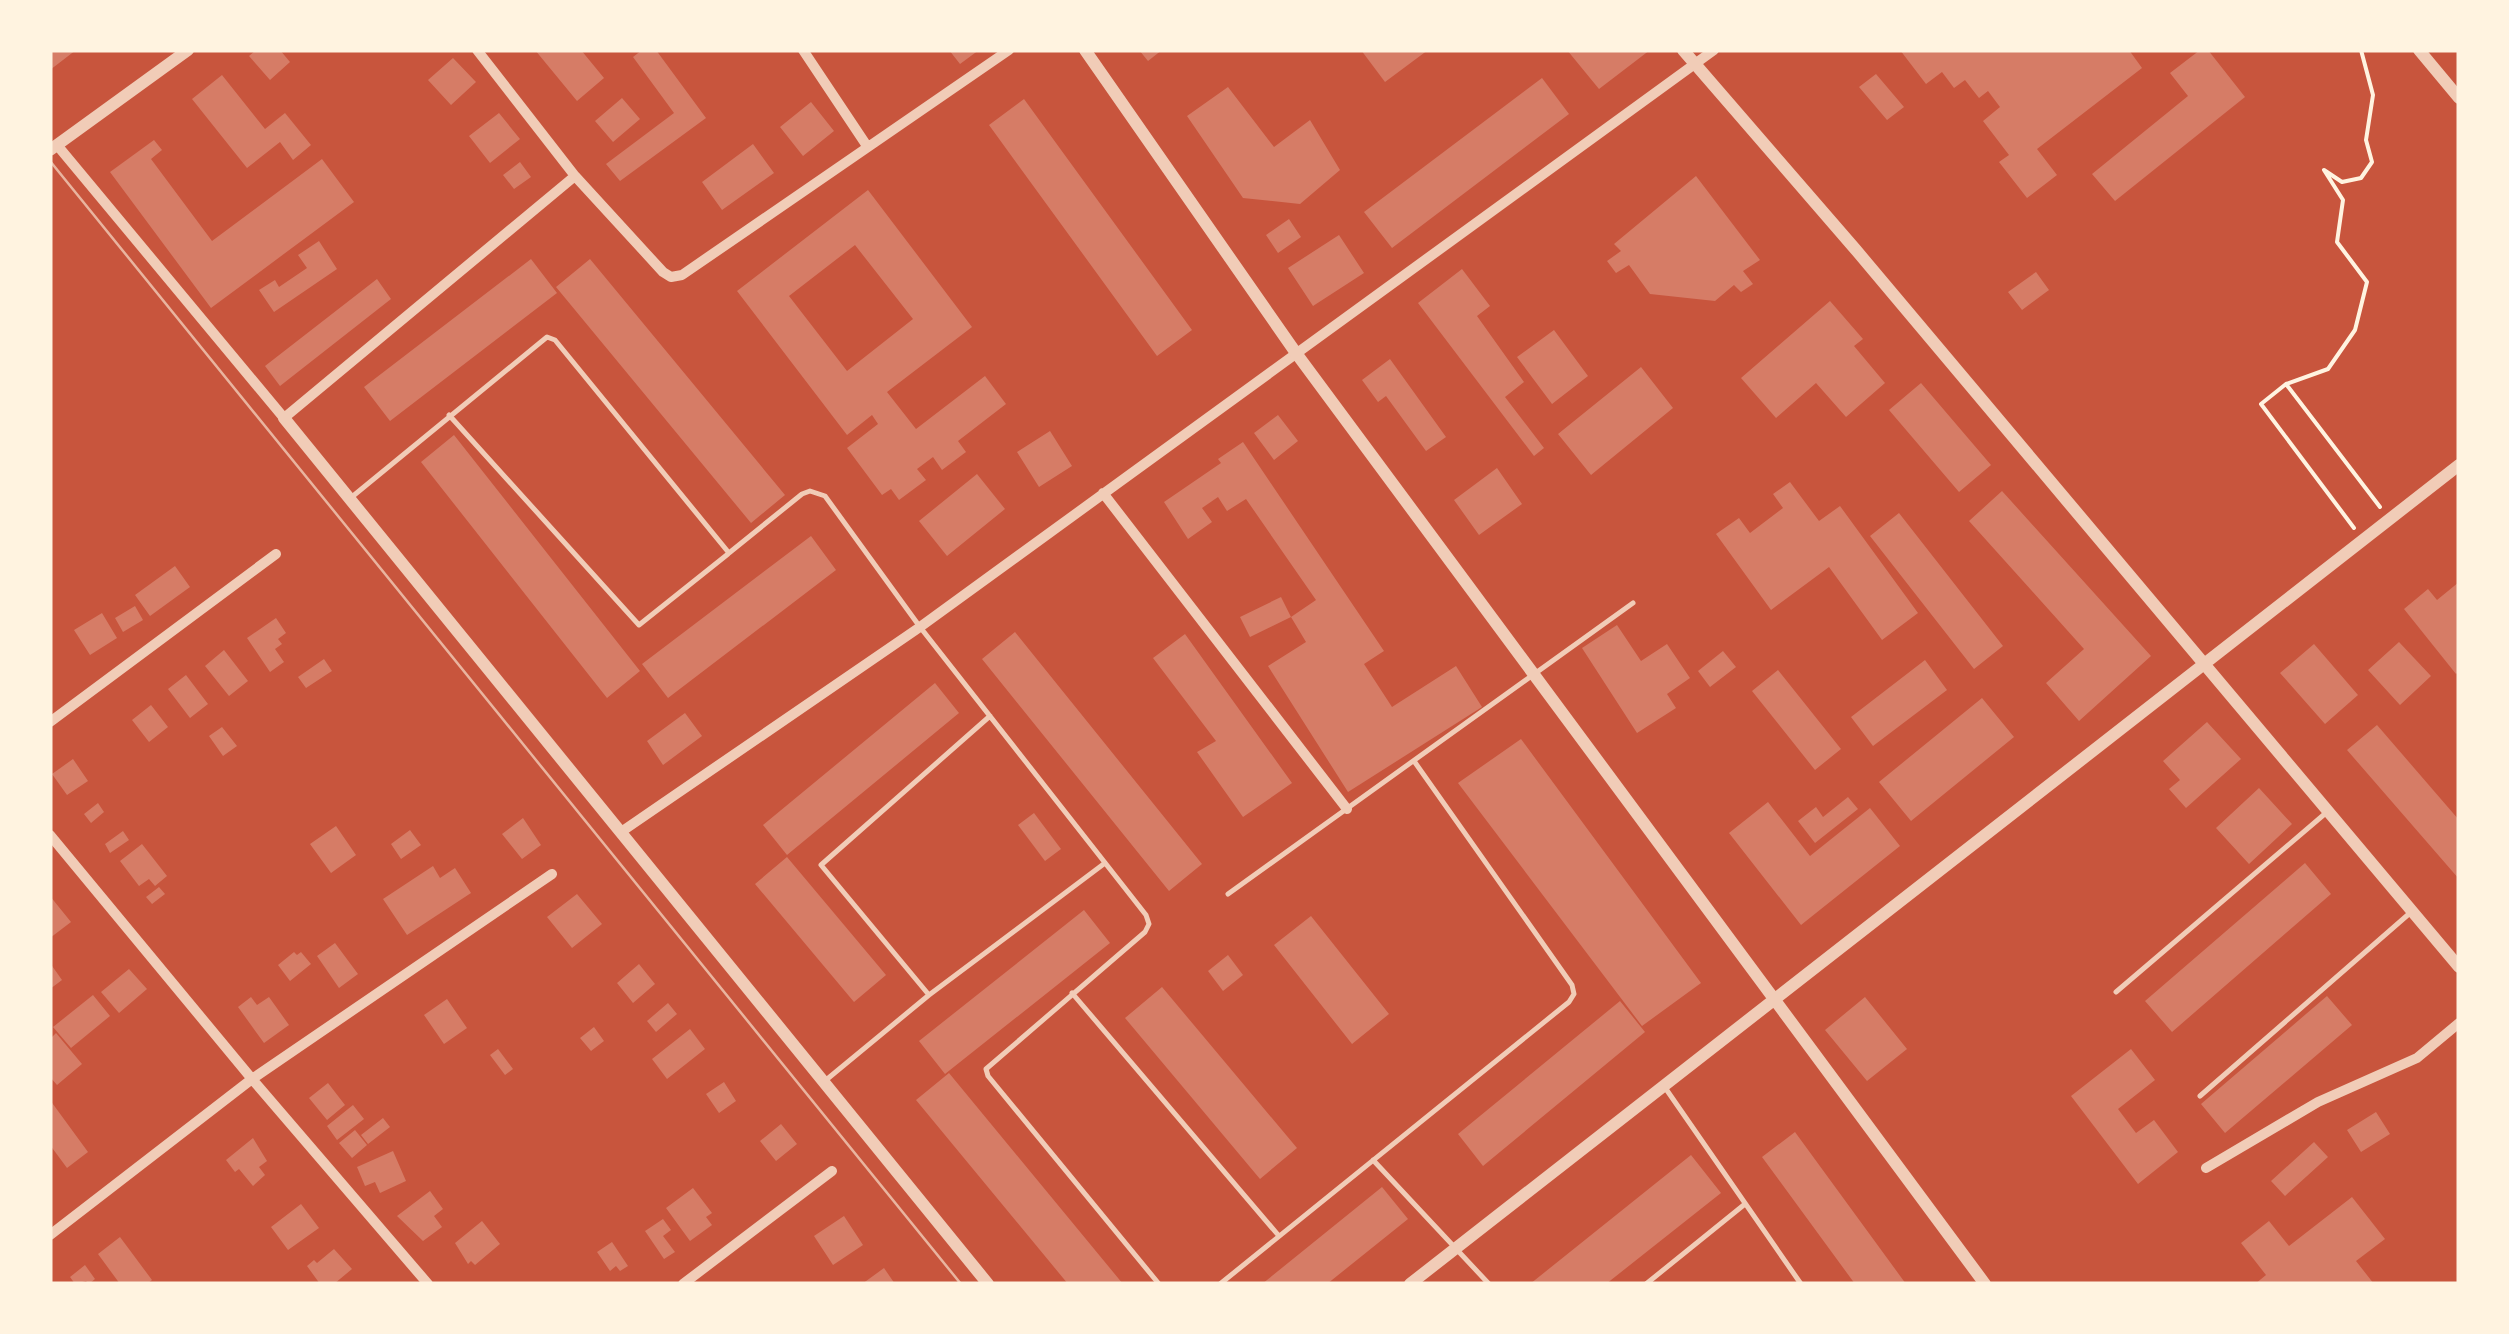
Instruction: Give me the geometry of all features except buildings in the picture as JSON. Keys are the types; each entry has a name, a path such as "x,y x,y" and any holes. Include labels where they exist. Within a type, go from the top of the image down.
{"street":[{"path":"188,50 53,148 350,498 988,1284"},
{"path":"477,50 576,176 663,272 671,276 682,276 1008,50"},
{"path":"803,50 867,146"},
{"path":"1085,50 1296,353 1985,1284"},
{"path":"1682,50 1856,250 2459,967"},
{"path":"621,832 920,627 1714,50"},
{"path":"2419,50 2459,98"},
{"path":"284,418 576,176"},
{"path":"1410,1284 2459,465"},
{"path":"1103,494 1347,809"},
{"path":"50,722 276,554"},
{"path":"50,835 428,1284"},
{"path":"50,1235 252,1078 552,874"},
{"path":"2206,1168 2318,1102 2417,1058 2459,1023"},
{"path":"683,1284 832,1171"}],"lane":[{"path":"350,498 548,337 555,340 728,553"},
{"path":"449,415 639,625 802,494 817,492 825,496 920,627 1146,916 1145,932 986,1069 1159,1284"},
{"path":"1228,894 1633,603"},
{"path":"929,995 821,865 990,716"},
{"path":"1220,1284 1569,1002 1574,994 1414,761"},
{"path":"2116,992 2328,812"},
{"path":"824,1082 929,995 1105,863"},
{"path":"2200,1096 2412,911"},
{"path":"1072,993 1279,1236"},
{"path":"1664,1086 1801,1284"},
{"path":"1374,1160 1489,1284"},
{"path":"1646,1284 1746,1204"}],"path":[{"path":"2362,50 2372,95 2366,140 2372,162 2361,178 2342,182 2324,170 2343,200 2338,242 2367,282 2355,330 2328,369 2286,384 2262,404 2363,541"},
{"path":"2286,384 2389,520"}],"tram line":[{"path":"50,161 961,1284"}]}
